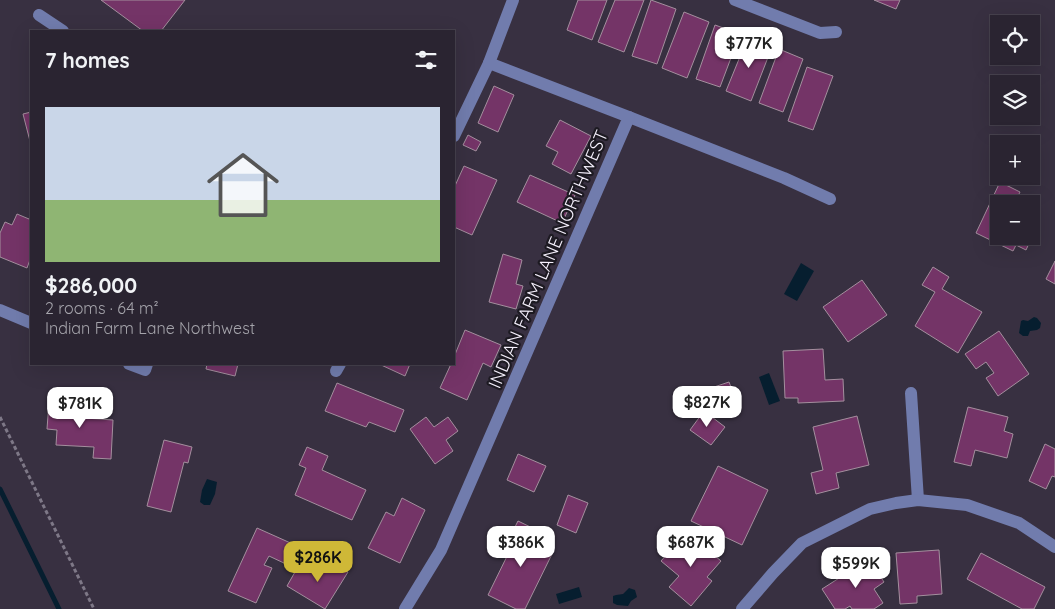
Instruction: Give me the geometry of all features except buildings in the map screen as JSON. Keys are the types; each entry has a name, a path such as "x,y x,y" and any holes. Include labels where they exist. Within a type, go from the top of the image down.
{"street":[{"path":"455,134 489,63 513,0"},
{"path":"735,0 820,33 836,32"},
{"path":"39,15 62,30"},
{"name":"INDIAN FARM LANE NORTHWEST","path":"405,609 442,550 629,117 489,63"},
{"path":"629,117 784,178 830,199"},
{"path":"0,310 30,323"},
{"path":"132,365 145,370 147,365"},
{"path":"911,393 918,500"},
{"path":"742,609 773,572 802,543 870,509 896,503 918,500 967,505 992,512 1019,523 1055,547"}],"path":[{"path":"0,417 94,609"}],"water":[{"path":"801,263 814,271 797,301 784,294"},
{"path":"1034,317 1041,323 1040,328 1030,331 1028,336 1023,336 1019,333 1021,321 1028,321"},
{"path":"769,373 780,401 769,405 759,377"},
{"path":"207,479 217,482 215,494 210,505 204,505 200,502 202,490"},
{"path":"579,587 582,597 559,604 556,594"},
{"path":"629,588 635,590 637,597 628,606 613,603 613,596 623,594"}],"waterway":[{"path":"0,489 59,609"}]}
